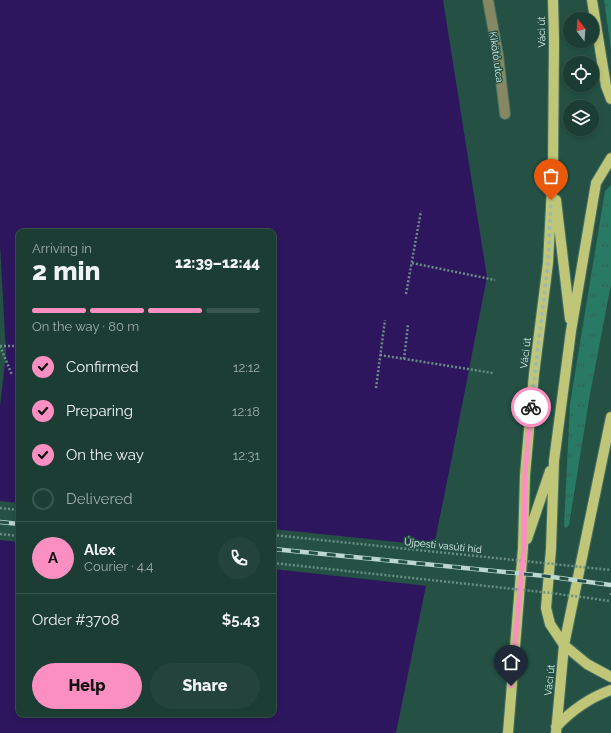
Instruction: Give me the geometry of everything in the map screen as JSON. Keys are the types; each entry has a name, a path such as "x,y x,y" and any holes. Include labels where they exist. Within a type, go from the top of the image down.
{"main road":[{"name":"Váci út","path":"508,733 524,548 525,475 534,374 548,264 553,169 553,0"},
{"path":"592,0 606,86 611,99"},
{"path":"611,158 596,183 571,331 554,461 551,549 546,608 550,624 564,645 587,664 611,677"},
{"path":"553,169 571,331"},
{"name":"Váci út","path":"556,730 564,645 611,419"},
{"path":"524,548 554,461"},
{"path":"556,730 578,707 595,696 611,690"}],"lane":[{"name":"Kikötő utca","path":"488,0 498,55 505,114"}],"path":[{"path":"406,294 421,212"},
{"path":"412,263 495,280"},
{"path":"376,388 385,320"},
{"path":"404,359 408,325"},
{"path":"12,375 0,346 16,346"},
{"path":"380,355 493,373"},
{"path":"0,508 16,510"},
{"path":"0,534 16,536"},
{"name":"Újpesti vasúti híd","path":"276,536 611,570"},
{"path":"276,563 543,592 611,601"}],"green space":[{"path":"604,0 611,0 611,50"},
{"path":"611,185 611,284 590,394 569,525 566,528 564,526 570,404 605,191"}],"shaded area":[{"path":"0,0 443,0 487,277 396,733 0,733 0,406 6,354 0,244"}],"pier":[{"path":"0,501 16,503 16,542 0,540"},
{"path":"276,529 436,546 428,586 276,569"}],"railway":[{"path":"0,522 16,524"},
{"path":"276,549 545,576 611,585"}],"way so far":[{"path":"531,407 548,264 551,200"}],"route":[{"path":"511,686 524,548 525,475 531,407"}]}
